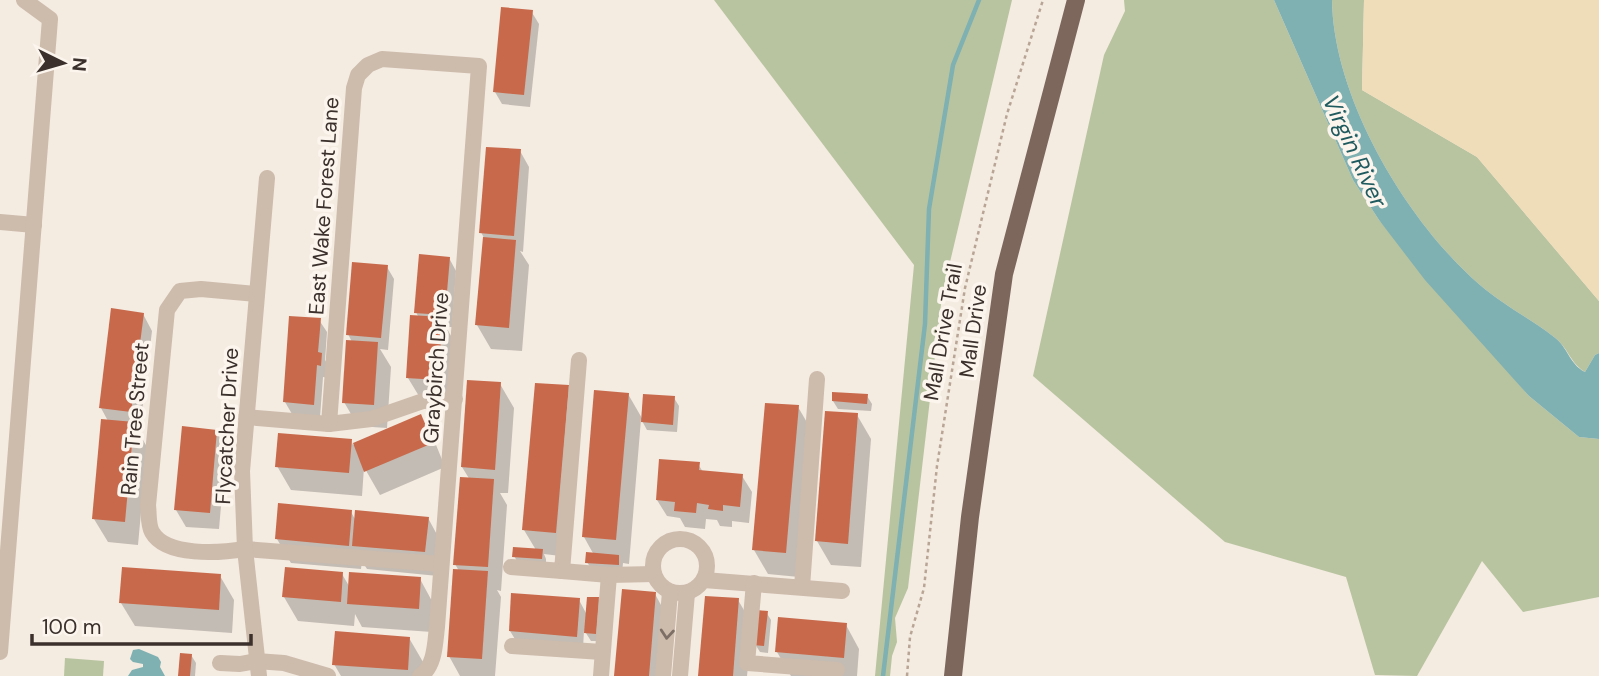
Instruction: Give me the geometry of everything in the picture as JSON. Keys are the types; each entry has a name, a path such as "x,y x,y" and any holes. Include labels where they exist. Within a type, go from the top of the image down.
{"main road":[{"name":"Mall Drive","path":"953,676 970,517 1004,274 1076,0"}],"street":[{"path":"0,652 50,19 24,0"},
{"name":"East Wake Forest Lane","path":"328,424 354,89 358,75 368,65 382,59 479,66"},
{"name":"Graybirch Drive","path":"423,674 434,654 479,66"},
{"name":"Flycatcher Drive","path":"257,668 245,550 242,471 267,178"},
{"path":"0,222 34,225"},
{"name":"Rain Tree Street","path":"245,550 220,552 162,544 151,530 148,505 167,310 180,291 201,289 257,294"},
{"path":"562,571 579,360"},
{"path":"802,587 817,379"},
{"path":"246,417 328,424 371,419 423,401 455,399"},
{"path":"683,539 692,541 705,554 707,572 704,580 687,593 670,592 663,588 654,574 655,556 659,549 666,543 683,539"},
{"path":"245,550 441,564"},
{"path":"511,567 608,575 654,574"},
{"path":"601,676 608,575"},
{"path":"704,580 842,591"},
{"path":"754,583 747,669 837,670"},
{"path":"663,676 670,592"},
{"path":"680,676 687,593"},
{"path":"512,646 603,652"},
{"path":"220,663 257,668 307,668 328,676"}],"path":[{"name":"Mall Drive Trail","path":"907,676 910,637 924,588 937,466 965,288 1007,114 1043,0"}],"green space":[{"path":"714,0 1012,0 942,296 908,588 895,618 897,642 890,676 875,676 914,265"},
{"path":"1124,0 1274,0 1353,180 1379,220 1529,396 1579,437 1599,439 1599,597 1523,612 1482,561 1417,676 1375,675 1346,577 1225,542 1033,376 1104,55 1125,11"},
{"path":"1332,0 1364,0 1362,90 1477,157 1599,301 1599,353 1585,372 1559,341 1489,292 1453,259 1401,193 1360,117 1345,77 1336,38"},
{"path":"65,658 104,661 103,676 64,676"}],"sand":[{"path":"1364,0 1599,0 1599,301 1477,157 1362,90"}],"water":[{"name":"Virgin River","path":"1274,0 1332,0 1336,38 1345,77 1360,117 1401,193 1453,259 1489,292 1559,341 1580,369 1585,372 1599,353 1599,439 1579,437 1529,396 1425,280 1379,220 1353,180"},
{"path":"139,649 158,657 165,676 128,676 132,670 143,667 143,664 130,659 133,650"}],"building":[{"path":"501,7 533,10 524,95 493,92"},
{"path":"486,147 521,149 514,236 479,233"},
{"path":"483,237 516,240 509,328 475,325"},
{"path":"419,254 450,257 445,315 414,313"},
{"path":"352,262 388,265 381,338 346,335"},
{"path":"111,308 144,313 131,412 99,408"},
{"path":"410,315 442,317 439,380 406,378"},
{"path":"289,316 321,318 318,352 322,353 321,366 317,365 314,405 283,402"},
{"path":"346,340 378,342 374,405 342,403"},
{"path":"467,380 501,382 495,470 461,467"},
{"path":"535,383 569,385 556,533 522,530"},
{"path":"594,390 629,393 616,540 582,537"},
{"path":"832,392 868,394 867,404 832,401"},
{"path":"643,394 675,396 673,425 641,422"},
{"path":"765,403 799,405 786,553 752,550"},
{"path":"825,411 858,413 848,544 815,541"},
{"path":"421,414 433,443 364,472 353,443"},
{"path":"101,419 134,422 125,522 92,519"},
{"path":"182,426 217,430 210,513 174,510"},
{"path":"278,433 352,439 349,473 275,467"},
{"path":"659,459 700,462 699,470 743,474 740,507 723,505 723,511 708,509 709,505 697,503 696,513 674,511 675,502 656,500"},
{"path":"460,477 494,479 488,567 453,565"},
{"path":"278,503 352,510 349,546 275,539"},
{"path":"355,510 429,517 425,552 352,546"},
{"path":"513,547 543,549 542,559 512,557"},
{"path":"586,552 619,555 619,565 585,563"},
{"path":"122,567 221,574 219,610 119,603"},
{"path":"285,567 343,572 341,602 282,597"},
{"path":"453,569 488,571 482,659 447,657"},
{"path":"349,572 421,577 419,609 347,604"},
{"path":"622,589 656,592 649,676 614,676"},
{"path":"511,593 580,598 577,637 509,631"},
{"path":"705,596 739,598 733,676 698,676"},
{"path":"587,597 599,597 596,634 584,633"},
{"path":"757,610 768,611 764,646 753,645"},
{"path":"778,617 847,623 844,658 775,652"},
{"path":"335,631 410,637 408,670 332,665"},
{"path":"180,653 192,654 190,676 178,676"}],"waterway":[{"path":"883,676 925,324 929,209 953,65 979,0"}]}
